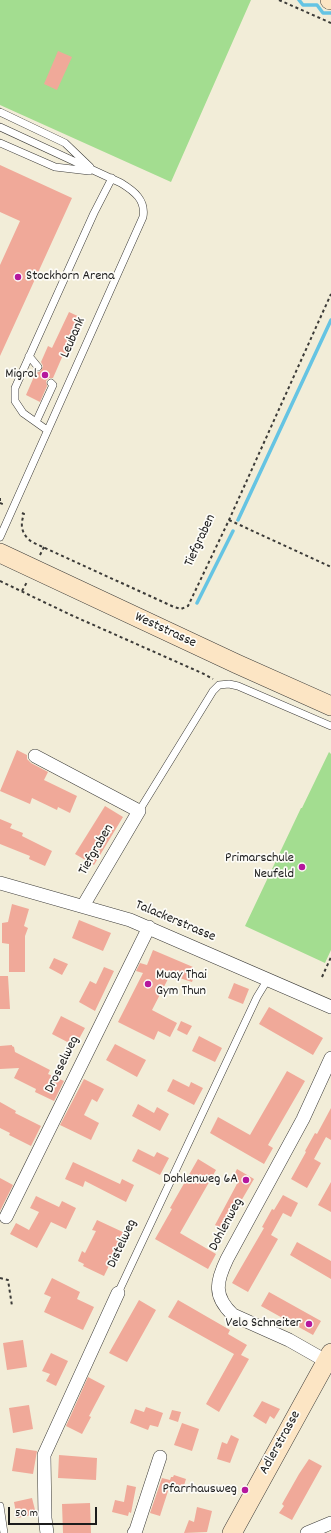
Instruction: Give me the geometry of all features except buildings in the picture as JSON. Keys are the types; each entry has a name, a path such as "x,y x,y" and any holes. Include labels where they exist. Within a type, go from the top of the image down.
{"main road":[{"name":"Weststrasse","path":"0,554 331,706"},
{"name":"Adlerstrasse","path":"232,1533 329,1357"}],"street":[{"path":"36,756 139,811"},
{"name":"Tiefgraben","path":"83,906 139,811"},
{"name":"Talackerstrasse","path":"0,883 112,914 149,927 331,1007"},
{"name":"Drosselweg","path":"6,1218 149,927"},
{"name":"Dohlenweg","path":"329,1357 233,1315 220,1298 217,1284 220,1273 227,1259 303,1119 331,1058"},
{"name":"Distelweg","path":"47,1533 45,1518 44,1455 118,1293"},
{"path":"134,1533 160,1457"},
{"path":"306,1533 331,1523"}],"lane":[{"name":"Leubank","path":"0,112 65,143 95,171"},
{"name":"Leubank","path":"0,127 112,178 135,193 141,200 144,210 143,217 0,537"},
{"name":"Leubank","path":"0,143 56,167 95,171"},
{"path":"47,430 23,413 15,401 15,388 94,213 112,178"},
{"path":"29,356 38,367"},
{"path":"36,422 53,385 51,383"},
{"path":"219,685 229,684 238,686 331,726"},
{"name":"Tiefgraben","path":"139,811 210,695 219,685"},
{"name":"Distelweg","path":"118,1293 254,1004 268,979"},
{"path":"0,1506 4,1533"}],"path":[{"path":"280,0 331,23"},
{"name":"Tiefgraben","path":"13,509 24,514 22,527 24,534 32,542 174,608 185,608 190,602 229,520 331,294"},
{"path":"229,520 331,567"},
{"path":"0,580 78,618 204,674 219,685"},
{"path":"322,977 331,957"},
{"path":"0,1278 8,1280 12,1306"}],"green space":[{"path":"0,0 251,0 171,182 0,105"},
{"name":"Primarschule Neufeld","path":"329,752 331,754 331,950 325,963 245,926"}],"waterway":[{"path":"299,0 303,5 317,5 323,13 331,13"},
{"path":"238,520 331,320"},
{"path":"197,603 233,531"}],"place":[{"name":"Stockhorn Arena","path":"18,277"},
{"name":"Migrol","path":"45,375"},
{"name":"Primarschule Neufeld","path":"302,867"},
{"name":"Muay Thai Gym Thun","path":"148,984"},
{"name":"Dohlenweg 6A","path":"246,1180"},
{"name":"Velo Schneiter","path":"309,1324"},
{"name":"Pfarrhausweg","path":"245,1490"}]}
